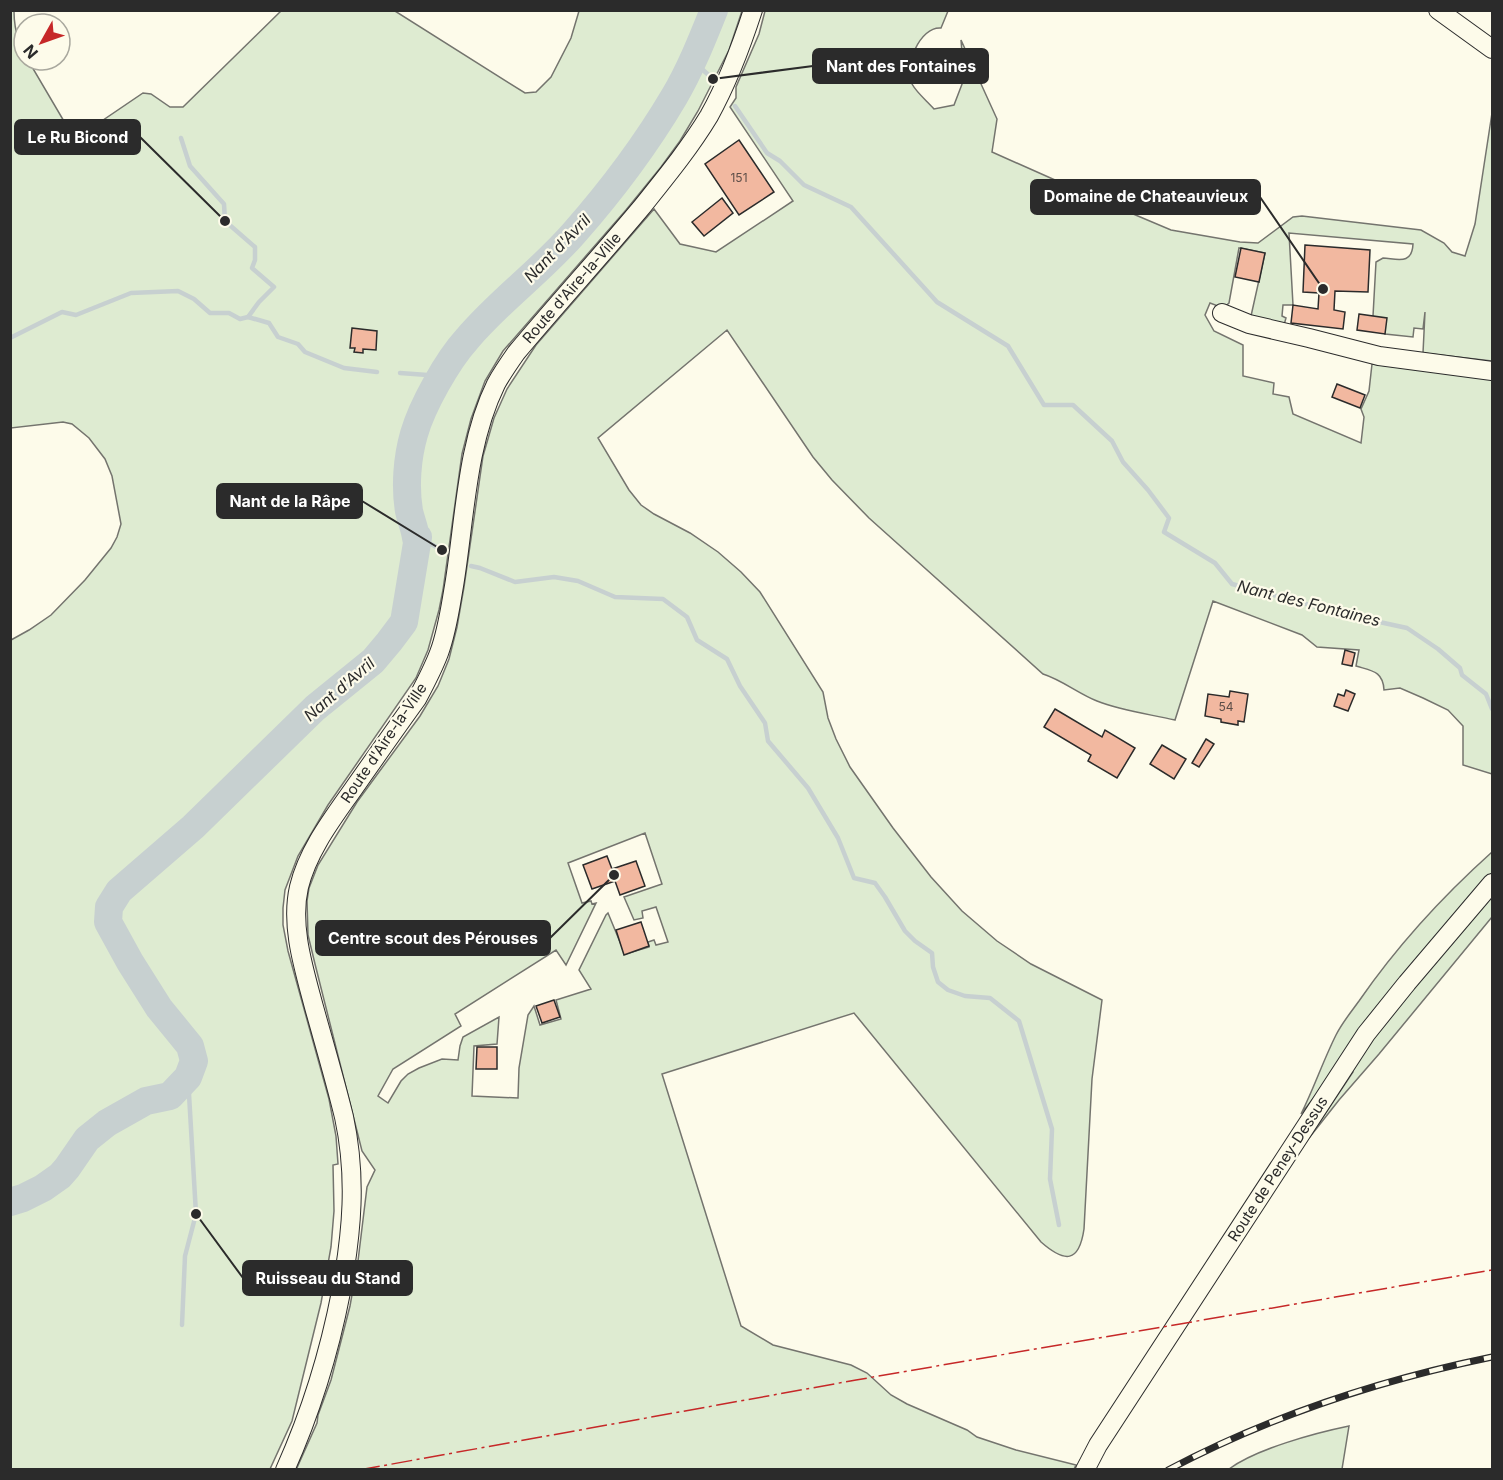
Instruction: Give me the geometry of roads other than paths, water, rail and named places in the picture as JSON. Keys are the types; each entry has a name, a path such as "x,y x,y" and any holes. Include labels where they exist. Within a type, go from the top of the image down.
{"street":[{"name":"Route d'Aire-la-Ville","path":"285,1470 309,1412 324,1365 344,1275 352,1203 350,1147 299,941 296,912 304,872 320,838 333,818 417,699 439,654 451,604 473,458 479,432 495,386 516,353 634,216 683,155 709,116 725,85 753,10"},
{"path":"1438,10 1492,49"},
{"path":"1222,313 1249,324 1378,356 1492,371"},
{"name":"Route de Peney-Dessus","path":"1084,1470 1104,1435 1366,1034 1492,883"}],"waterway":[{"name":"Nant d'Avril","path":"10,1202 43,1188 60,1176 87,1139 107,1123 146,1101 170,1096 188,1077 194,1061 190,1046 159,1008 130,962 108,922 109,907 119,891 193,827 315,708 373,661 404,622 418,537 416,538 409,511 408,463 414,434 429,397 451,359 479,325 561,247 627,168 680,87 714,10"},
{"name":"Nant des Fontaines","path":"693,61 713,79"},
{"name":"Nant des Fontaines","path":"735,106 767,153 780,161 804,185 851,207 937,302 1008,346 1044,405 1073,405 1112,441 1123,462 1169,518 1164,532 1215,563 1232,584 1347,615 1407,628 1438,649 1460,668 1462,675 1486,694 1492,709"},
{"path":"181,138 190,166 224,204 225,221 255,247 255,260 252,268 274,287 248,317"},
{"path":"10,338 62,312 76,315 131,293 178,291 194,299 210,313 229,313 240,319 248,317 269,323 278,337 298,344 305,352 344,368 377,372"},
{"path":"400,373 441,376"},
{"path":"418,537 442,550"},
{"path":"471,566 515,582 554,577 578,581 615,597 663,599 687,617 697,640 727,659 740,686 765,723 768,741 808,788 838,838 854,878 875,883 905,931 932,953 933,967 938,982 948,990 965,996 990,998 1019,1021 1052,1129 1050,1179 1059,1225"},
{"path":"182,1325 185,1256 196,1214 188,1077"}],"railway":[{"path":"1168,1470 1246,1433 1326,1402 1408,1377 1492,1357"}],"place":[{"name":"Nant des Fontaines","path":"713,79"},
{"name":"Le Ru Bicond","path":"225,221"},
{"name":"Domaine de Chateauvieux","path":"1323,289"},
{"name":"Nant de la Râpe","path":"442,550"},
{"name":"Centre scout des Pérouses","path":"614,875"},
{"name":"Ruisseau du Stand","path":"196,1214"}]}
